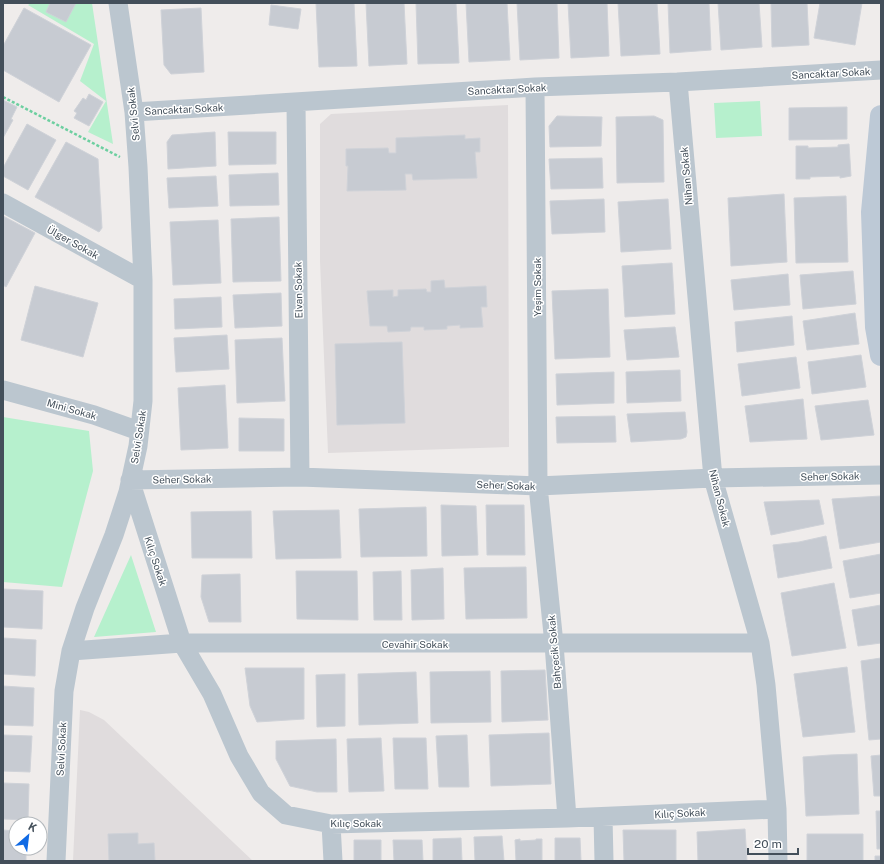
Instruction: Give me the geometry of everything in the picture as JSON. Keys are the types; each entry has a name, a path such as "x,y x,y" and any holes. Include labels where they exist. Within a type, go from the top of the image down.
{"main road":[{"path":"881,116 872,212 876,327 881,355"}],"street":[{"name":"Selvi Sokak","path":"56,861 64,691 71,651 85,608 114,535 130,480 143,401 143,280 138,167 134,112 118,3"},
{"name":"Sancaktar Sokak","path":"134,112 536,87 678,82 881,70"},
{"name":"Nihan Sokak","path":"678,82 713,478 760,643 766,685 777,809 778,861"},
{"name":"Yeşim Sokak","path":"536,87 538,486"},
{"name":"Elvan Sokak","path":"296,103 300,477"},
{"name":"Ülger Sokak","path":"3,203 143,280"},
{"name":"Mini Sokak","path":"3,390 94,415 139,431"},
{"name":"Seher Sokak","path":"130,480 300,477 538,486 713,478 881,475"},
{"name":"Kılıç Sokak","path":"130,480 182,643 212,694 238,756 261,792 286,815 331,824 603,817 777,809"},
{"name":"Bahçecik Sokak","path":"538,486 554,644 567,818"},
{"name":"Cevahir Sokak","path":"71,651 182,643 760,643"},
{"path":"603,817 604,861"},
{"path":"331,824 332,861"}],"path":[{"path":"3,97 138,167"}],"shaded area":[{"path":"508,105 509,447 328,453 320,261 320,124 331,114"},
{"path":"80,710 89,712 104,720 253,861 73,861"}],"green space":[{"path":"31,3 92,3 113,144 88,132 106,101 80,81 94,44 28,5"},
{"path":"760,101 762,136 716,138 714,103"},
{"path":"3,417 89,431 93,471 62,587 3,582"},
{"path":"131,555 156,632 94,637"}],"building":[{"path":"50,3 76,3 66,22 46,12"},
{"path":"316,3 354,3 357,66 319,67"},
{"path":"366,3 404,3 407,64 369,66"},
{"path":"416,3 456,3 459,63 418,64"},
{"path":"466,3 507,3 510,60 469,62"},
{"path":"517,3 557,3 559,58 520,60"},
{"path":"568,3 607,3 609,56 571,58"},
{"path":"618,3 657,3 660,54 621,56"},
{"path":"668,3 709,3 711,50 670,53"},
{"path":"718,3 759,3 762,47 721,50"},
{"path":"771,3 807,3 809,45 772,47"},
{"path":"820,3 862,3 855,45 814,38"},
{"path":"271,5 301,9 298,29 269,25"},
{"path":"24,8 91,45 59,102 3,70 3,46"},
{"path":"201,8 204,72 171,74 164,65 161,10"},
{"path":"89,94 103,102 89,126 74,118 77,113 74,111 83,98 86,100"},
{"path":"3,100 17,107 11,119 13,120 3,138"},
{"path":"847,107 847,139 789,140 789,108"},
{"path":"557,116 602,117 601,146 550,147 549,126"},
{"path":"654,116 663,120 664,182 617,183 616,117"},
{"path":"27,124 56,140 28,190 3,176 3,168"},
{"path":"215,132 216,166 168,169 167,142 172,135"},
{"path":"228,132 276,132 276,164 229,165"},
{"path":"465,135 465,139 480,138 480,152 475,152 477,178 413,180 412,174 405,174 406,190 347,191 348,166 346,166 346,149 388,148 389,153 396,153 396,138"},
{"path":"66,142 98,159 102,228 99,232 35,197"},
{"path":"849,144 851,176 840,178 840,176 796,179 796,146 808,146 808,148 838,147 838,145"},
{"path":"602,158 603,188 551,189 549,159"},
{"path":"278,173 279,205 230,206 229,175"},
{"path":"216,176 218,206 169,208 167,178"},
{"path":"784,194 787,262 731,266 728,198"},
{"path":"846,196 848,262 796,263 794,198"},
{"path":"604,199 605,232 552,234 550,201"},
{"path":"668,199 671,249 621,252 618,202"},
{"path":"3,216 35,233 6,287 3,285"},
{"path":"279,217 281,281 233,282 231,219"},
{"path":"218,220 221,283 173,285 170,222"},
{"path":"672,263 675,314 625,317 622,266"},
{"path":"853,271 856,304 803,309 800,275"},
{"path":"788,274 790,305 734,310 731,280"},
{"path":"444,280 445,288 486,286 487,307 481,307 483,327 460,328 460,325 447,326 447,329 424,330 424,327 411,327 410,331 388,332 387,326 370,326 367,291 393,290 393,297 398,296 398,290 426,289 427,292 431,292 431,281"},
{"path":"35,286 98,303 83,357 21,340"},
{"path":"608,289 610,357 555,359 552,291"},
{"path":"281,293 282,326 235,328 233,295"},
{"path":"221,297 222,327 175,329 174,299"},
{"path":"855,313 859,344 807,350 803,321"},
{"path":"792,316 794,345 737,352 735,322"},
{"path":"675,327 679,357 627,360 624,330"},
{"path":"227,335 229,369 176,372 174,338"},
{"path":"282,338 285,401 237,403 235,340"},
{"path":"402,342 405,423 337,425 335,344"},
{"path":"861,355 866,387 812,394 808,362"},
{"path":"796,357 800,388 742,396 738,364"},
{"path":"680,370 681,401 627,403 626,372"},
{"path":"614,372 614,403 557,405 556,374"},
{"path":"225,385 228,448 181,450 178,388"},
{"path":"803,399 807,439 750,442 745,406"},
{"path":"868,400 874,435 821,440 815,406"},
{"path":"685,412 686,437 681,439 631,442 627,414"},
{"path":"615,416 616,442 557,443 556,417"},
{"path":"239,418 284,419 284,451 239,451"},
{"path":"881,496 881,542 840,549 832,499"},
{"path":"819,500 824,524 771,535 764,502"},
{"path":"441,505 476,506 478,555 442,556"},
{"path":"486,505 524,505 525,555 487,555"},
{"path":"426,507 427,556 361,557 359,509"},
{"path":"339,510 341,558 276,559 273,511"},
{"path":"251,511 252,558 192,558 191,512"},
{"path":"826,536 832,568 778,578 773,545 799,542"},
{"path":"881,554 881,593 850,598 843,561"},
{"path":"526,567 527,618 466,619 464,568"},
{"path":"443,568 444,619 412,620 411,570"},
{"path":"296,571 357,571 358,620 297,619"},
{"path":"401,571 402,620 374,620 373,572"},
{"path":"240,574 241,622 209,622 201,597 202,575"},
{"path":"834,583 846,648 792,656 781,593"},
{"path":"3,589 43,591 42,629 3,627"},
{"path":"881,605 881,643 858,646 852,610"},
{"path":"3,638 36,640 35,676 3,674"},
{"path":"881,658 881,739 869,740 861,661"},
{"path":"847,667 855,732 803,737 794,674"},
{"path":"245,668 304,668 304,719 257,722 250,706"},
{"path":"545,670 548,720 502,722 501,671"},
{"path":"490,671 491,722 431,723 430,672"},
{"path":"416,672 418,723 359,725 358,674"},
{"path":"345,674 345,726 317,727 316,675"},
{"path":"3,686 34,688 33,726 3,725"},
{"path":"549,733 551,784 491,786 489,735"},
{"path":"3,735 32,736 30,772 3,771"},
{"path":"467,735 469,787 439,787 436,736"},
{"path":"381,738 384,791 349,792 347,739"},
{"path":"393,738 426,738 428,789 395,789"},
{"path":"336,739 337,792 317,792 290,786 276,759 276,741"},
{"path":"857,754 859,814 806,816 803,757"},
{"path":"881,755 881,796 874,796 871,756"},
{"path":"3,783 29,784 28,816 8,816 8,819 3,819"},
{"path":"876,811 881,811 881,849 877,849"},
{"path":"745,829 747,861 698,861 697,832"},
{"path":"3,830 8,830 8,856 26,856 26,861 3,861"},
{"path":"623,830 676,830 676,861 624,861"},
{"path":"138,833 138,844 154,843 155,861 109,861 108,834"},
{"path":"807,834 863,834 863,861 807,861"},
{"path":"502,836 504,861 475,861 474,837"},
{"path":"461,838 462,861 433,861 433,839"},
{"path":"555,838 580,838 581,861 555,861"},
{"path":"520,839 520,841 542,839 542,861 516,861 515,840"},
{"path":"354,840 381,840 381,861 354,861"},
{"path":"393,840 422,840 423,861 394,861"},
{"path":"875,856 881,856 881,861 875,861"}]}
